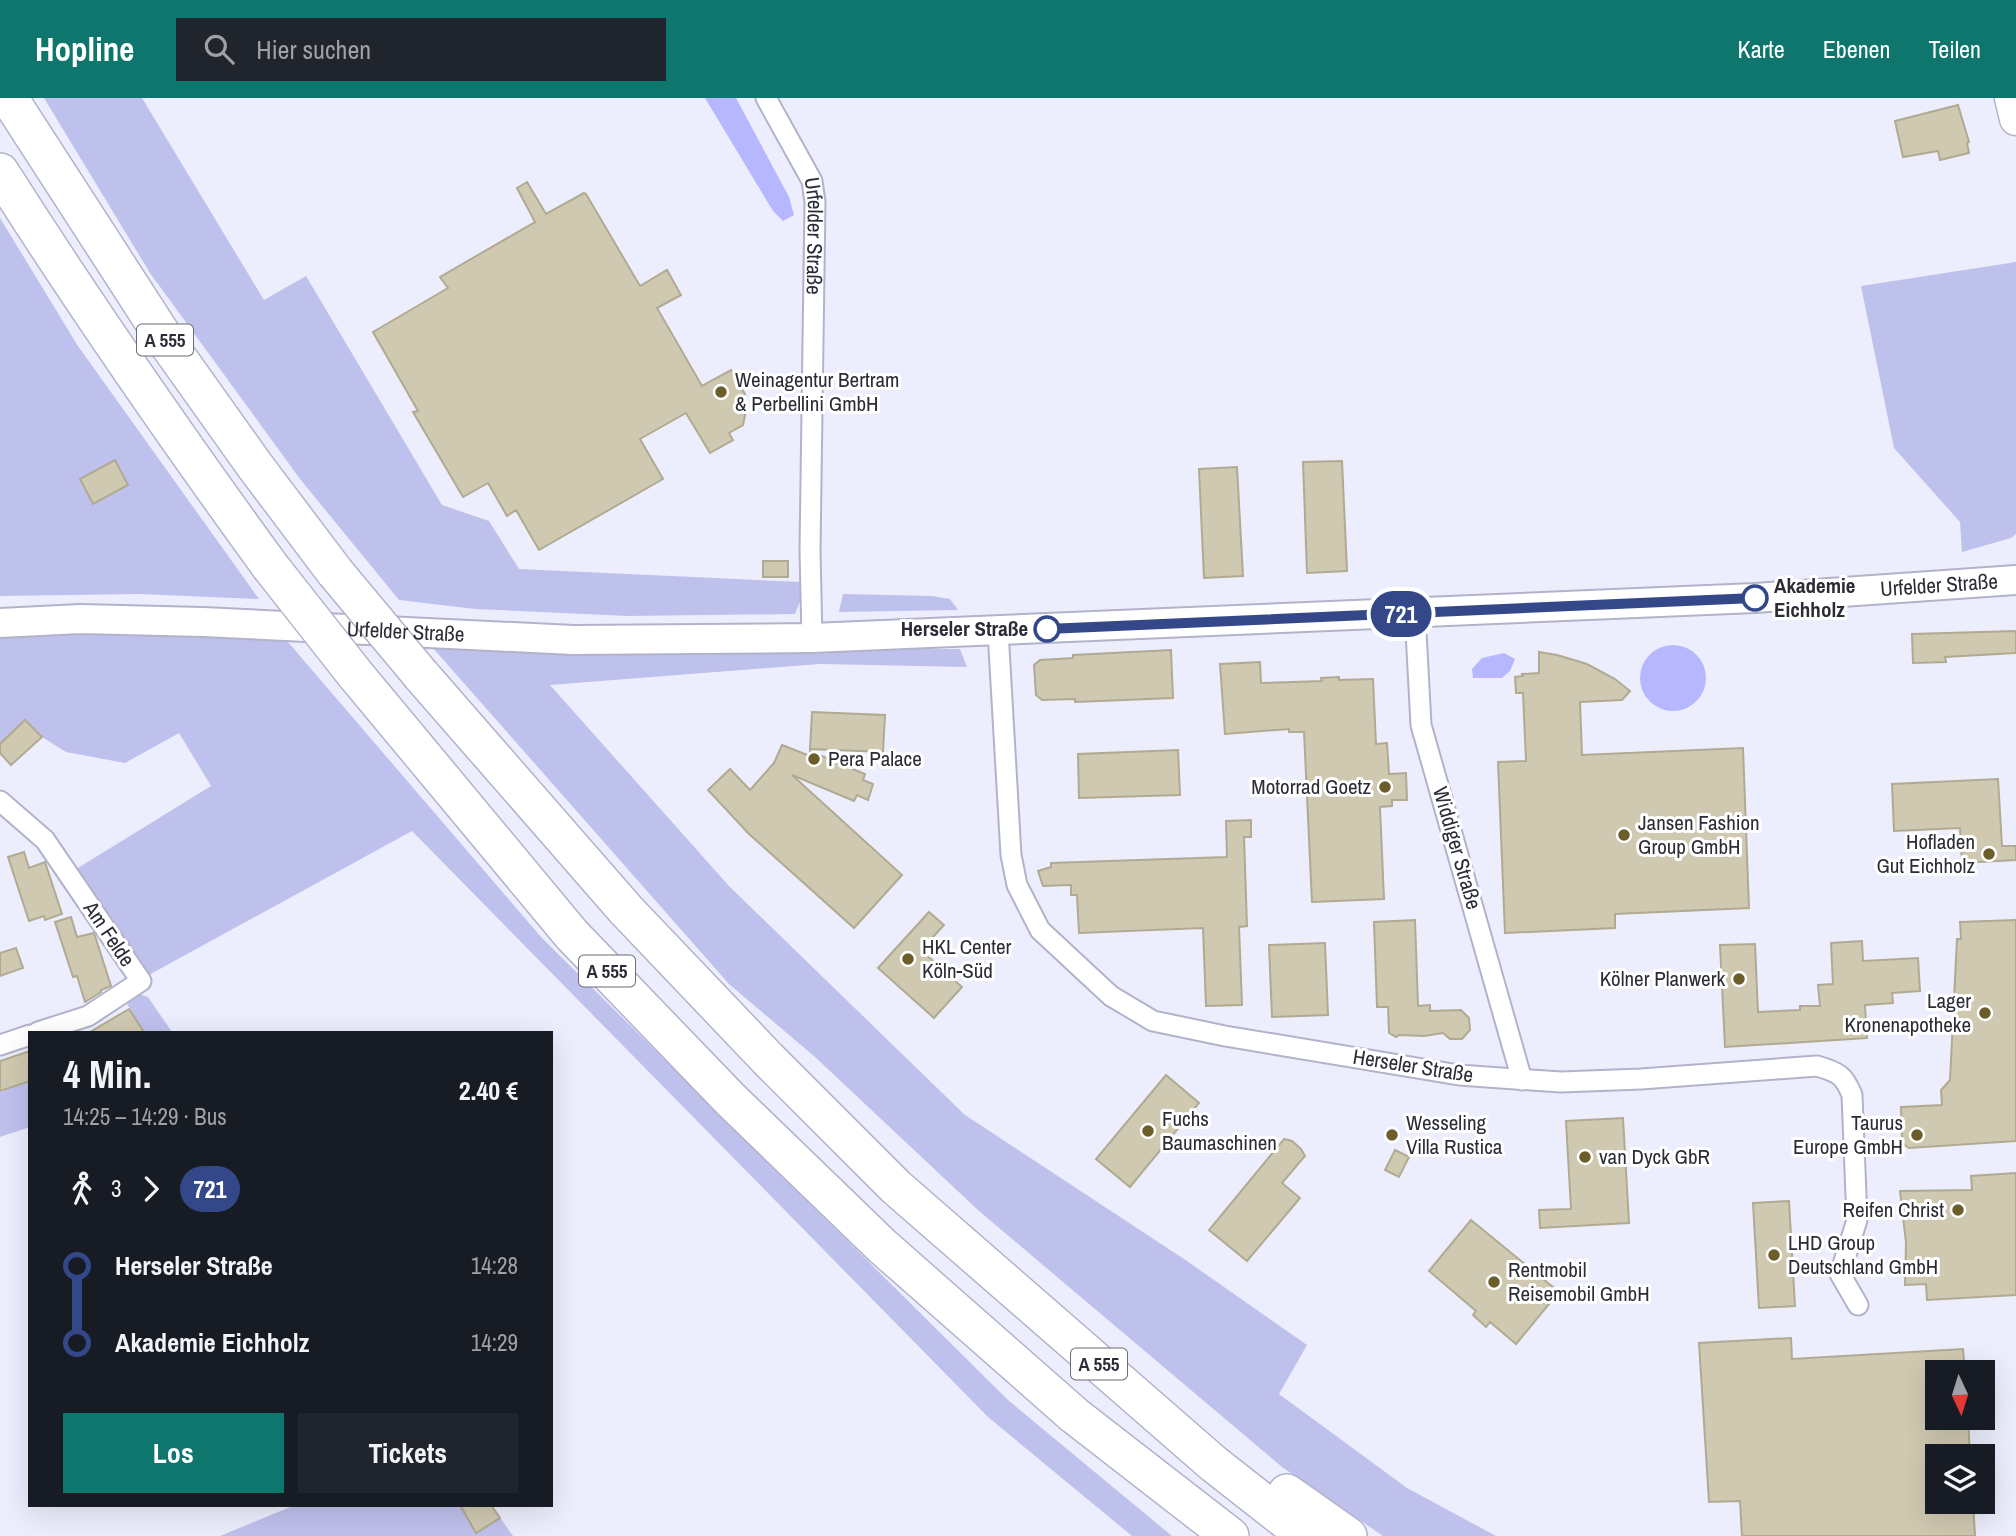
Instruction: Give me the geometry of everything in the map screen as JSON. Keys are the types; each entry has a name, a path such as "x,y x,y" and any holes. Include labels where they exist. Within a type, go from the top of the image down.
{"highway":[{"name":"A 555","path":"9,98 166,341 335,572 626,910 768,1059 896,1187 1214,1464 1306,1536"},
{"name":"A 555","path":"0,172 62,271 271,566 355,674 572,935 730,1099 882,1246 1074,1415 1230,1536"},
{"path":"896,1187 960,1221 1263,1475 1348,1536"},
{"path":"1074,1415 1148,1494 1195,1536"}],"main road":[{"path":"2011,98 2016,119"},
{"path":"1960,583 2016,559"},
{"name":"Urfelder Straße","path":"0,623 80,619 203,622 573,640 811,638 1755,598 2016,580"}],"street":[{"name":"Urfelder Straße","path":"766,98 812,181 815,202 811,638"},
{"name":"Widdiger Straße","path":"1415,613 1421,725 1522,1080"},
{"name":"Herseler Straße","path":"998,631 1012,855 1017,885 1040,930 1111,996 1153,1021 1224,1036 1459,1076 1561,1082 1818,1066 1832,1070 1846,1079 1852,1095 1857,1220 1840,1274 1858,1305"},
{"name":"Am Felde","path":"0,801 45,840 141,981 88,1016 41,1031"},
{"path":"0,1045 28,1036"}],"shaded area":[{"path":"44,98 142,98 264,300 306,276 442,505 489,521 519,569 801,582 802,596 795,614 627,616 475,609 399,600 300,479 150,273"},
{"path":"705,98 736,98 789,197 794,215 783,221 773,211"},
{"path":"0,218 78,346 259,599 139,594 0,596"},
{"path":"2016,262 2016,534 2011,538 1962,552 1960,522 1894,448 1861,286"},
{"path":"843,594 932,596 950,599 958,610 839,612"},
{"path":"142,631 282,635 542,938 1008,1400 1172,1536 1132,1536 988,1417 412,831 147,976 73,871 211,786 179,733 125,763 66,752 42,737 0,744 0,633"},
{"path":"1666,645 1680,645 1692,650 1701,659 1706,678 1704,691 1697,702 1680,711 1666,711 1654,706 1645,697 1640,685 1640,671 1645,659 1654,650"},
{"path":"432,647 532,650 960,649 967,667 820,664 550,685 729,886 965,1115 1184,1259 1307,1345 1279,1394 1407,1488 1496,1536 1383,1536 1282,1467 979,1211 815,1057 729,984"},
{"path":"1504,653 1515,659 1510,671 1502,678 1473,678 1472,669 1482,658"},
{"path":"139,994 148,997 171,1031 143,1031 127,1004"},
{"path":"28,1082 28,1128 0,1137 0,1092"},
{"path":"290,1507 492,1507 513,1536 220,1536"}],"building":[{"path":"1958,105 1969,142 1969,153 1940,160 1938,151 1903,157 1895,121"},
{"path":"527,182 546,214 586,194 640,286 667,270 681,295 657,308 702,386 731,370 745,394 739,397 746,411 743,425 729,433 733,440 710,453 686,413 640,439 663,479 539,550 516,510 507,516 488,483 463,497 413,412 418,411 373,332 448,288 440,277 535,222 517,188"},
{"path":"115,460 128,485 93,504 80,479"},
{"path":"1342,461 1347,571 1307,573 1303,462"},
{"path":"1237,467 1243,576 1204,578 1199,469"},
{"path":"763,561 788,561 788,577 763,577"},
{"path":"2016,631 2016,653 1945,657 1946,662 1913,663 1912,634"},
{"path":"1171,650 1173,698 1075,702 1075,699 1042,700 1036,695 1034,665 1040,660 1073,658 1073,655"},
{"name":"Jansen Fashion Group GmbH","path":"1539,652 1587,664 1615,679 1630,691 1622,700 1580,702 1582,755 1743,748 1749,908 1615,914 1615,928 1505,933 1498,762 1526,761 1523,693 1516,693 1515,677 1539,673"},
{"path":"1260,662 1261,683 1322,681 1321,678 1339,677 1339,680 1373,679 1376,744 1387,743 1389,774 1406,773 1407,800 1392,800 1392,806 1380,807 1384,899 1312,902 1304,732 1289,732 1289,729 1225,734 1220,664"},
{"path":"812,712 885,715 883,752 810,749"},
{"path":"25,720 42,737 11,765 0,753 0,744"},
{"path":"782,745 810,756 810,751 865,774 863,780 873,784 868,800 857,795 854,801 792,775 902,875 854,928 749,834 708,790 730,769 750,790 774,763"},
{"path":"1178,750 1180,795 1079,798 1078,754"},
{"path":"1998,779 2002,846 2016,846 2016,860 1962,863 1960,828 1894,831 1892,784"},
{"path":"1251,820 1251,837 1244,837 1247,926 1239,927 1242,1005 1206,1006 1203,928 1079,933 1077,895 1071,895 1071,885 1043,886 1038,871 1051,867 1051,863 1227,857 1226,821"},
{"path":"24,852 29,868 45,862 62,914 45,920 44,916 29,921 8,857"},
{"name":"HKL Center Köln-Süd","path":"929,912 944,925 921,950 962,987 934,1018 878,968"},
{"path":"71,917 77,937 94,933 111,986 85,1002 77,976 73,977 55,922"},
{"path":"1415,920 1418,1006 1430,1005 1430,1011 1461,1010 1469,1018 1470,1030 1462,1039 1450,1039 1443,1033 1396,1037 1389,1033 1388,1007 1377,1007 1374,922"},
{"name":"Lager Kronenapotheke","path":"2016,920 2016,1141 1909,1148 1902,1143 1901,1107 1942,1105 1941,1090 1950,1080 1960,922"},
{"path":"1862,941 1863,961 1918,958 1920,991 1892,993 1893,1003 1865,1005 1867,1038 1725,1047 1720,945 1755,944 1758,1012 1820,1006 1818,985 1833,984 1831,943"},
{"path":"1325,943 1328,1015 1272,1017 1269,945"},
{"path":"16,948 23,968 0,976 0,953"},
{"path":"129,1009 143,1031 92,1031"},
{"path":"28,1052 28,1082 0,1091 0,1061"},
{"name":"Fuchs Baumaschinen","path":"1166,1075 1199,1103 1130,1187 1096,1159"},
{"path":"1623,1118 1629,1223 1540,1228 1539,1210 1571,1209 1566,1121"},
{"path":"1284,1139 1292,1141 1305,1156 1282,1183 1300,1198 1247,1261 1209,1230"},
{"path":"1395,1150 1409,1157 1399,1177 1385,1170"},
{"path":"2016,1173 2016,1295 1927,1300 1926,1284 1905,1285 1906,1243 1900,1191 1972,1190 1971,1176"},
{"name":"LHD Group Deutschland GmbH","path":"1789,1201 1795,1306 1759,1308 1753,1203"},
{"name":"Rentmobil Reisemobil GmbH","path":"1471,1220 1559,1292 1516,1344 1490,1322 1486,1327 1473,1315 1476,1311 1429,1271"},
{"path":"1791,1338 1792,1359 1963,1349 1964,1360 1925,1360 1925,1430 1969,1430 1969,1444 1925,1444 1925,1514 1974,1514 1975,1536 1742,1536 1740,1501 1709,1502 1699,1343"},
{"path":"461,1507 492,1507 500,1518 476,1533"}],"bus line":[{"name":"721","path":"1047,629 1755,598"}],"place":[{"name":"Weinagentur Bertram & Perbellini GmbH","path":"721,392"},
{"name":"Akademie Eichholz","path":"1755,598"},
{"name":"Herseler Straße","path":"1047,629"},
{"name":"Pera Palace","path":"814,759"},
{"name":"Motorrad Goetz","path":"1385,787"},
{"name":"Jansen Fashion Group GmbH","path":"1624,835"},
{"name":"Hofladen Gut Eichholz","path":"1989,854"},
{"name":"HKL Center Köln-Süd","path":"908,959"},
{"name":"Kölner Planwerk","path":"1739,979"},
{"name":"Lager Kronenapotheke","path":"1985,1013"},
{"name":"Fuchs Baumaschinen","path":"1148,1131"},
{"name":"Wesseling Villa Rustica","path":"1392,1135"},
{"name":"Taurus Europe GmbH","path":"1917,1135"},
{"name":"van Dyck GbR","path":"1585,1157"},
{"name":"Reifen Christ","path":"1958,1210"},
{"name":"LHD Group Deutschland GmbH","path":"1774,1255"},
{"name":"Rentmobil Reisemobil GmbH","path":"1494,1282"}]}
